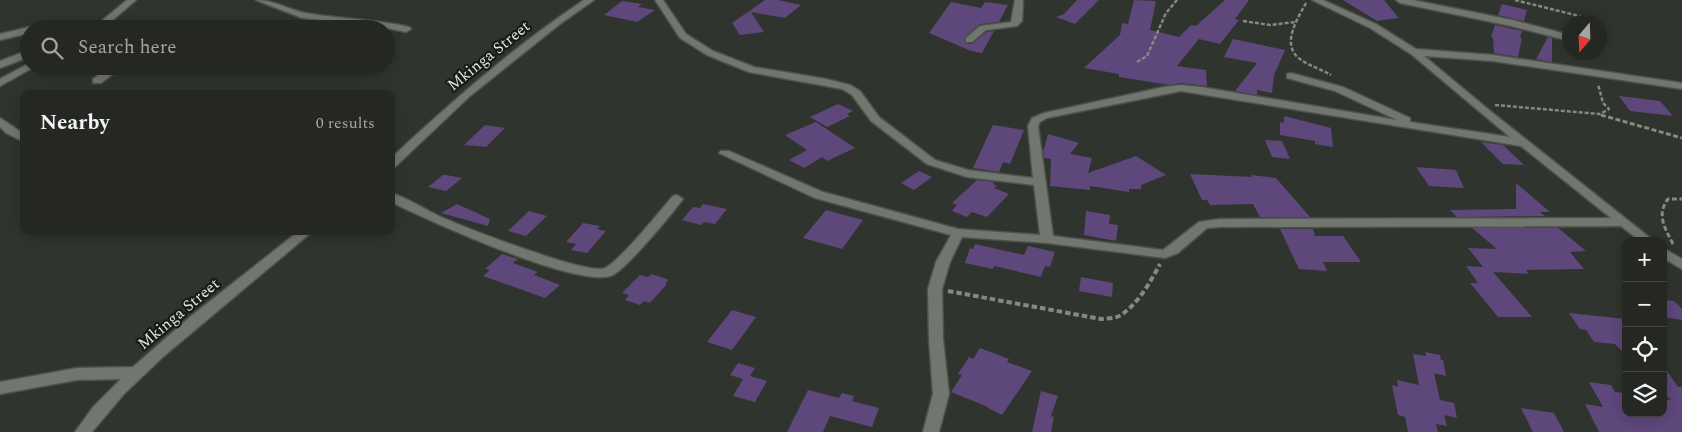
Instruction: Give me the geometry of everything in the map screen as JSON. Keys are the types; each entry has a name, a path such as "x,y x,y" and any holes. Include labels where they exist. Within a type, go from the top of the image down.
{"street":[{"path":"107,20 132,0"},
{"path":"260,0 302,15 345,20"},
{"name":"Mkinga Street","path":"395,161 466,94 557,22 590,0"},
{"path":"659,0 683,36 710,53 752,70 846,87 856,93 875,119 931,162 967,173 1040,182"},
{"path":"969,40 983,28 1014,24 1017,21 1019,0"},
{"path":"1400,0 1512,23 1562,36"},
{"path":"1314,4 1374,26 1414,52 1643,237"},
{"path":"395,27 406,29"},
{"path":"0,37 20,32"},
{"path":"1414,52 1493,58 1682,86"},
{"path":"0,65 20,57"},
{"path":"0,84 20,72"},
{"path":"97,81 105,75"},
{"path":"1291,76 1340,89 1422,127"},
{"path":"1047,239 1033,126 1036,120 1044,116 1164,90 1181,88 1201,90 1525,143"},
{"path":"0,121 10,131 20,137"},
{"path":"725,153 819,195 958,233 1047,239 1164,254 1173,250 1203,225 1220,223 1622,222"},
{"path":"395,199 472,235 576,270 597,274 608,272 621,262 677,199"},
{"path":"931,432 941,394 936,339 935,289 943,262 958,233"},
{"name":"Mkinga Street","path":"83,432 93,417 136,373 198,317 302,235"},
{"path":"1668,248 1682,266"},
{"path":"0,388 77,374 136,373"}],"path":[{"path":"1137,62 1147,56 1152,40 1166,13 1177,0"},
{"path":"1308,0 1297,22 1290,45 1294,54 1302,60 1335,77 1340,89"},
{"path":"1515,0 1575,15"},
{"path":"1305,4 1314,4"},
{"path":"1243,21 1270,25 1297,22"},
{"path":"1594,72 1603,103 1609,109 1600,114"},
{"path":"1476,103 1600,114 1682,138"},
{"path":"1668,248 1660,217 1662,207 1668,200 1682,199"},
{"path":"935,289 1102,318 1113,318 1121,315 1153,279 1164,254"}],"building":[{"path":"765,0 778,0 801,5 785,18 751,12 764,32 740,35 732,23"},
{"path":"1077,0 1099,0 1075,24 1056,17 1064,14"},
{"path":"1134,0 1156,1 1150,30 1179,37 1191,25 1196,26 1225,0 1249,0 1235,19 1239,20 1220,44 1199,39 1177,66 1206,70 1207,86 1181,83 1169,85 1119,77 1119,74 1084,68 1120,35 1122,23 1128,24"},
{"path":"1343,0 1384,0 1399,18 1377,21"},
{"path":"622,1 642,4 638,7 655,10 637,22 604,15"},
{"path":"951,2 981,8 985,2 1008,5 999,22 980,24 965,37 965,43 972,44 987,32 994,31 982,53 971,51 929,33"},
{"path":"1502,4 1527,10 1524,21 1498,15"},
{"path":"1495,25 1522,31 1518,57 1494,53 1493,38 1491,37"},
{"path":"1548,37 1552,38 1552,62 1536,59"},
{"path":"1233,39 1285,50 1274,75 1272,93 1257,90 1257,95 1235,91 1257,63 1224,57"},
{"path":"1619,96 1660,101 1673,116 1630,111"},
{"path":"838,104 853,111 847,114 850,116 827,127 810,117"},
{"path":"1284,116 1331,128 1333,147 1315,144 1315,141 1280,135 1280,122 1284,123"},
{"path":"816,122 855,148 827,161 822,157 804,168 789,160 807,150 785,135"},
{"path":"485,125 505,128 486,147 464,145"},
{"path":"993,125 1024,130 1010,164 1003,162 999,172 973,168"},
{"path":"1048,134 1079,143 1070,154 1092,158 1088,173 1136,156 1166,175 1141,185 1141,189 1129,189 1129,192 1090,186 1090,190 1050,186 1051,159 1044,158 1043,152"},
{"path":"1265,140 1282,141 1290,159 1272,157"},
{"path":"1481,142 1503,145 1524,165 1503,164"},
{"path":"1416,167 1456,170 1464,188 1429,186"},
{"path":"919,171 932,177 914,190 901,183"},
{"path":"1190,174 1252,177 1251,175 1276,178 1310,217 1260,217 1253,204 1210,205 1207,200 1202,200"},
{"path":"443,175 462,178 446,191 428,187"},
{"path":"977,180 994,182 993,184 997,186 994,188 1009,194 987,217 972,212 967,217 952,211 957,205 952,203"},
{"path":"1516,183 1550,212 1540,212 1545,216 1457,217 1450,210 1516,209"},
{"path":"457,204 490,219 488,226 441,213"},
{"path":"703,204 727,209 715,224 704,222 701,225 682,220 693,207 700,208"},
{"path":"826,210 863,220 842,249 803,238"},
{"path":"529,211 547,216 526,236 508,231"},
{"path":"1086,211 1110,215 1109,224 1118,225 1116,241 1084,235"},
{"path":"583,223 600,226 597,229 606,231 587,253 571,250 576,244 566,242"},
{"path":"1472,228 1558,228 1586,251 1570,252 1584,269 1526,270 1529,274 1493,272 1532,317 1498,317 1470,283 1478,283 1466,266 1483,267 1468,248 1497,249"},
{"path":"1280,229 1313,229 1315,236 1343,236 1361,262 1323,262 1327,271 1299,269"},
{"path":"975,244 1024,255 1028,246 1055,252 1050,267 1045,266 1041,277 994,266 993,269 965,263 970,248 973,249"},
{"path":"502,254 518,259 513,263 538,272 534,275 560,285 545,298 483,276 490,270 485,269"},
{"path":"652,274 669,280 650,303 644,301 640,305 625,300 629,295 622,293 640,275 648,277"},
{"path":"1081,277 1113,283 1112,297 1079,291"},
{"path":"1667,300 1674,301 1682,309 1682,320 1667,318"},
{"path":"732,310 756,317 732,350 707,342"},
{"path":"1569,313 1622,319 1622,351 1615,344 1594,342 1586,330 1580,329"},
{"path":"980,348 1009,359 1007,362 1032,371 1002,415 988,407 951,392 962,375 958,374 969,357 973,359"},
{"path":"1425,352 1440,355 1441,360 1443,360 1446,376 1434,373 1440,400 1454,403 1457,418 1444,415 1447,426 1436,424 1438,432 1408,432 1405,417 1398,415 1392,385 1398,387 1397,380 1419,385 1413,354 1426,356"},
{"path":"738,363 755,368 750,376 767,381 755,402 733,396 743,379 730,375"},
{"path":"1667,371 1678,387 1682,387 1682,432 1599,432 1585,404 1603,407 1589,382 1611,385 1615,392 1622,393 1622,417 1667,417 1667,400 1671,400 1667,396"},
{"path":"808,390 839,398 842,393 854,396 852,401 879,408 872,427 830,416 823,432 787,432"},
{"path":"1041,391 1058,396 1051,416 1054,417 1051,432 1032,432"},
{"path":"1521,408 1554,413 1564,432 1533,432"}]}
